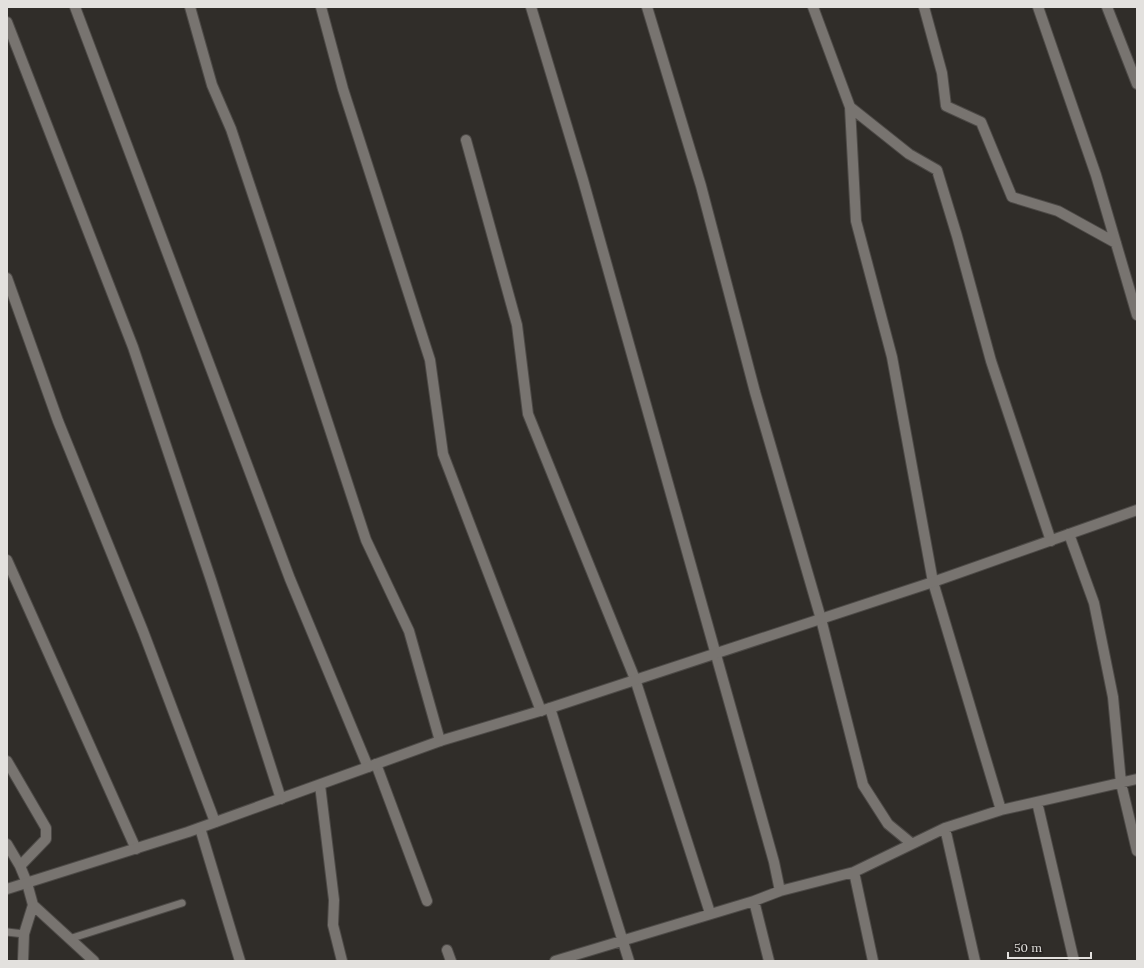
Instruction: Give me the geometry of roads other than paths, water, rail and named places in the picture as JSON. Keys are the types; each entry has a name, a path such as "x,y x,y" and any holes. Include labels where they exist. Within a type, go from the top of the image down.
{"street":[{"path":"75,7 215,383 290,579 372,766 427,901"},
{"path":"190,7 212,85 230,129 267,236 366,540 409,631 440,741"},
{"path":"321,7 343,89 430,360 432,384 443,454 545,709 629,961"},
{"path":"531,7 583,180 774,862 780,891"},
{"path":"647,7 701,186 755,392 821,619 863,785 888,824 911,843"},
{"path":"813,7 850,107 856,221 892,357 933,582 1001,810"},
{"path":"924,7 942,73 946,106 981,122 1012,197 1058,211 1116,243"},
{"path":"1038,7 1096,175 1137,315"},
{"path":"1107,7 1137,84"},
{"path":"7,22 132,347 211,580 281,799"},
{"path":"850,107 909,154 937,170 957,236 991,361 1051,541"},
{"path":"466,140 517,325 528,414 635,680 710,913"},
{"path":"7,278 58,421 143,631 215,822"},
{"path":"7,889 200,828 440,741 635,680 933,582 1137,510"},
{"path":"1069,534 1094,603 1113,697 1122,783 1137,851"},
{"path":"7,560 136,848"},
{"path":"7,761 46,828 46,839 20,866"},
{"path":"554,961 780,891 854,872 887,857 911,843 945,828 1001,810 1137,779"},
{"path":"320,785 334,900 333,925 342,961"},
{"path":"1037,802 1074,961"},
{"path":"200,828 240,961"},
{"path":"945,828 976,961"},
{"path":"7,844 20,866 27,883 33,906 24,934 23,961"},
{"path":"854,872 873,961"},
{"path":"754,900 769,961"},
{"path":"33,906 94,961"},
{"path":"447,950 451,961"}],"lane":[{"path":"69,939 182,903"},
{"path":"7,932 24,934"}]}
